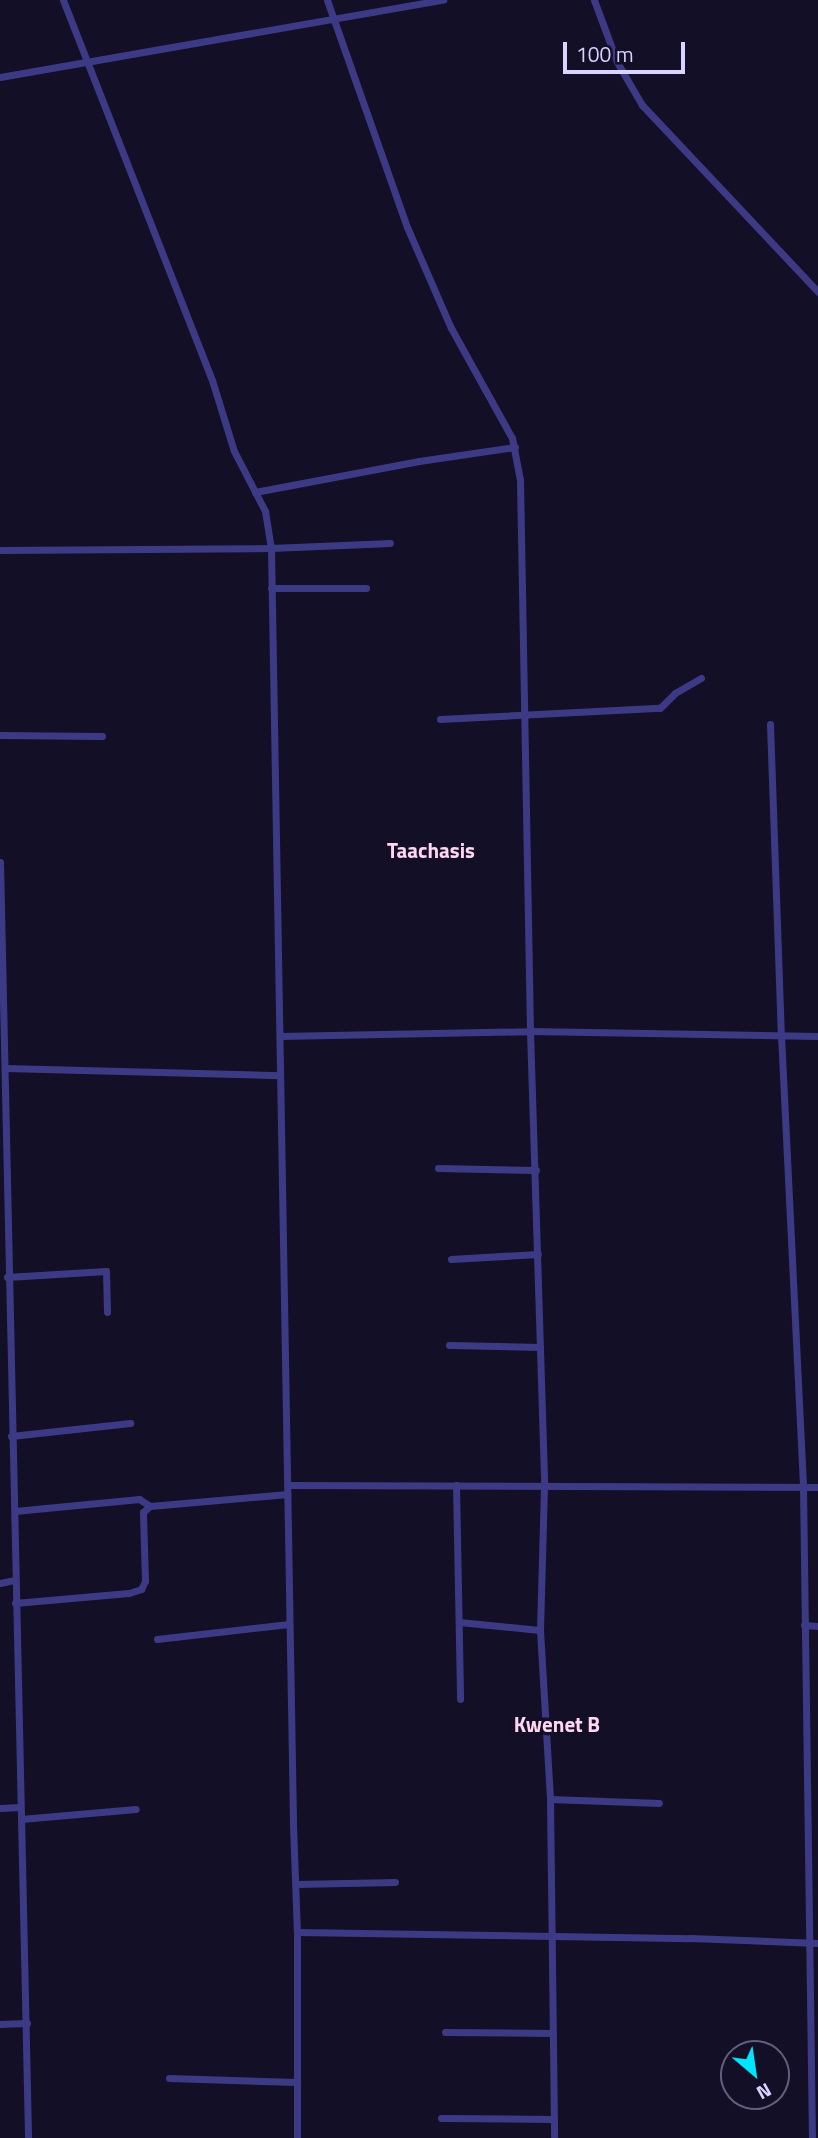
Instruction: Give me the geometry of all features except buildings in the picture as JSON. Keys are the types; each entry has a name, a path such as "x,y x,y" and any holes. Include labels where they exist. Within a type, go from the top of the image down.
{"street":[{"path":"63,0 85,63 212,380 234,451 268,521 271,548 289,1624 298,1932 297,2138"},
{"path":"327,0 407,227 451,328 484,384 515,447 522,500 530,1031 544,1487 541,1630 550,1799 554,2138"},
{"path":"0,77 443,0"},
{"path":"594,0 617,62 642,105 818,292"},
{"path":"254,492 419,461 515,447"},
{"path":"0,550 271,548 390,543"},
{"path":"271,587 366,588"},
{"path":"440,719 524,717 660,708 676,693 701,678"},
{"path":"770,724 780,1035 803,1487 804,1625 814,1943 812,2138"},
{"path":"0,735 102,736"},
{"path":"0,862 5,1068 2,1134 15,1511 14,1580 28,2138"},
{"path":"280,1036 530,1031 818,1036"},
{"path":"5,1068 279,1075"},
{"path":"438,1168 536,1170"},
{"path":"451,1259 538,1254"},
{"path":"7,1277 106,1271 107,1312"},
{"path":"449,1345 540,1347"},
{"path":"11,1436 130,1423"},
{"path":"15,1603 129,1593 141,1589 145,1581 143,1512 150,1506 288,1489 456,1485 818,1487"},
{"path":"456,1485 460,1699"},
{"path":"15,1511 139,1499 150,1506"},
{"path":"0,1583 14,1580"},
{"path":"459,1622 541,1630"},
{"path":"157,1639 289,1624"},
{"path":"804,1625 818,1626"},
{"path":"550,1799 659,1803"},
{"path":"0,1808 20,1807"},
{"path":"21,1819 136,1809"},
{"path":"296,1884 395,1882"},
{"path":"298,1932 551,1935 814,1943"},
{"path":"0,2024 27,2024"},
{"path":"445,2032 553,2033"},
{"path":"169,2078 297,2082"},
{"path":"441,2118 554,2119"}],"district":[{"name":"Taachasis","path":"431,850"},
{"name":"Kwenet B","path":"557,1724"}]}
